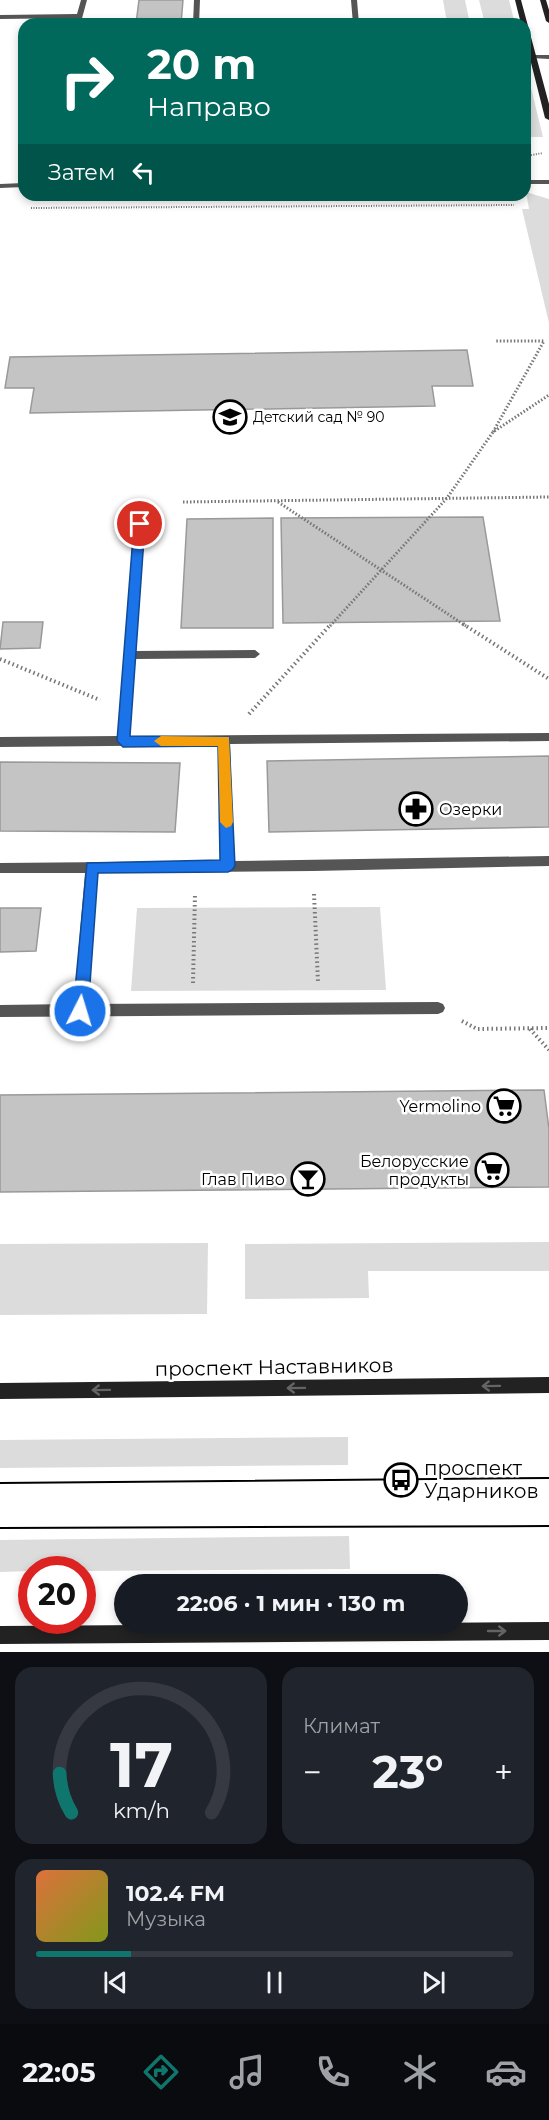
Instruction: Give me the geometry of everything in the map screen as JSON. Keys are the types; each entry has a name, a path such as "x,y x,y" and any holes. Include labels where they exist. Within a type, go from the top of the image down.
{"main road":[{"path":"518,0 523,18"},
{"path":"543,0 549,21"},
{"path":"531,49 549,118"},
{"name":"проспект Наставников","path":"0,1391 549,1385"},
{"path":"0,1635 549,1631"}],"street":[{"path":"0,16 80,16 84,0"},
{"path":"196,18 198,0"},
{"path":"354,0 356,18"},
{"path":"533,57 549,57"},
{"path":"531,182 549,182"},
{"path":"0,186 18,185"},
{"path":"123,741 140,524"},
{"path":"130,655 255,654"},
{"path":"0,742 549,737"},
{"path":"224,741 228,866"},
{"path":"0,868 312,866 549,861"},
{"path":"80,1011 92,867"},
{"path":"0,1011 438,1008"}],"path":[{"path":"531,155 543,153"},
{"path":"24,208 514,206"},
{"path":"224,741 447,498 493,432 544,341 495,341"},
{"path":"493,432 549,395"},
{"path":"183,502 549,497"},
{"path":"278,502 549,679"},
{"path":"0,659 126,711"},
{"path":"193,1010 195,866"},
{"path":"312,866 319,1009"},
{"path":"438,1008 477,1029 549,1028"},
{"path":"530,1028 549,1050"}],"shaded area":[{"path":"443,0 465,0 469,18 446,17"},
{"path":"479,0 509,0 514,18 484,18"},
{"path":"531,88 543,137 531,137"},
{"path":"531,194 549,199 549,323 522,209 529,209 528,201 531,201"},
{"path":"380,907 386,990 131,991 137,908"},
{"path":"549,1242 549,1271 368,1271 369,1298 245,1299 245,1244"},
{"path":"208,1243 207,1314 0,1315 0,1244"},
{"path":"348,1437 348,1465 0,1468 0,1440"},
{"path":"349,1536 350,1569 96,1571 96,1556 18,1556 18,1571 0,1572 0,1540"}],"building":[{"path":"139,0 183,0 182,18 137,18"},
{"path":"467,350 473,386 432,386 435,406 30,413 34,388 5,388 10,357"},
{"path":"483,517 500,621 283,623 281,518"},
{"path":"273,518 273,628 181,628 187,519"},
{"path":"3,622 43,622 40,648 0,649"},
{"path":"549,756 549,827 269,832 267,761"},
{"path":"0,762 180,763 175,832 0,831"},
{"path":"0,908 41,908 36,951 0,952"},
{"path":"544,1090 549,1129 549,1187 0,1192 0,1095"}],"tram line":[{"path":"0,1483 549,1478"},
{"path":"0,1528 549,1526"}],"slow traffic":[{"path":"161,741 224,741 226,822"}],"place":[{"name":"Детский сад № 90","path":"230,417"},
{"name":"Озерки","path":"416,809"},
{"name":"Yermolino","path":"504,1106"},
{"name":"Белорусские продукты","path":"492,1170"},
{"name":"Глав Пиво","path":"308,1179"},
{"name":"проспект Ударников","path":"401,1480"}],"route":[{"path":"80,1011 92,867 228,866 224,741 123,741 140,524"}]}
